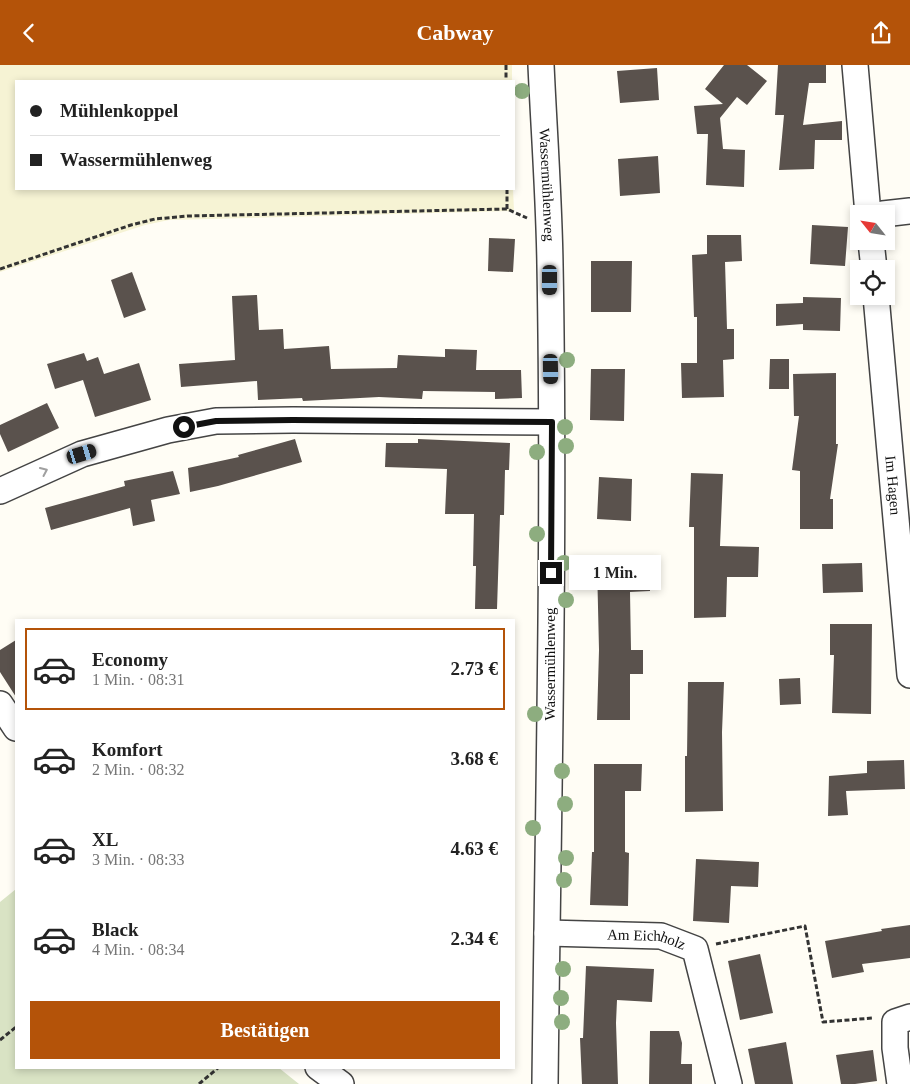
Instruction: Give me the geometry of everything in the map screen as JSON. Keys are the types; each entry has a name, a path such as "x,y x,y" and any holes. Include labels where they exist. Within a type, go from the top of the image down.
{"street":[{"name":"Wassermühlenweg","path":"541,65 550,262 552,422 550,744 544,1084"},
{"path":"855,65 867,205"},
{"path":"895,213 910,211"},
{"name":"Im Hagen","path":"877,305 910,675"},
{"path":"0,491 82,454 168,430 216,421 552,422"},
{"path":"0,704 15,726"},
{"name":"Am Eichholz","path":"547,933 661,936 695,949 729,1084"},
{"path":"900,1084 894,1048 895,1022 907,1018"},
{"path":"321,1069 340,1084"}],"path":[{"path":"506,65 506,80"},
{"path":"0,269 131,225 155,219 188,216 507,209 507,190"},
{"path":"695,949 805,925 823,1021 874,1017 907,1018"},
{"path":"0,1040 15,1028"},
{"path":"198,1084 217,1069"}],"shaded area":[{"path":"0,65 512,65 512,80 15,80 15,190 513,190 514,211 169,220 145,225 0,272"}],"green space":[{"path":"15,890 15,1069 280,1069 299,1084 0,1084 0,902"}],"building":[{"path":"724,65 747,65 767,81 747,105 737,97 720,118 723,149 745,150 744,187 706,185 708,134 697,134 694,106 723,104 705,89"},
{"path":"778,65 826,65 826,83 809,83 803,125 842,121 842,140 815,140 814,169 779,170 784,115 775,115"},
{"path":"657,68 659,100 620,103 617,71"},
{"path":"658,156 660,193 620,196 618,159"},
{"path":"812,225 848,227 845,266 810,264"},
{"path":"707,235 741,235 742,261 725,262 727,329 734,329 734,359 723,360 724,397 682,398 681,363 697,363 697,317 694,317 692,255 707,254"},
{"path":"489,238 515,239 513,272 488,271"},
{"path":"591,261 632,261 631,312 591,312"},
{"path":"132,272 146,310 124,318 111,280"},
{"path":"257,295 259,330 283,329 284,349 329,346 331,369 397,368 398,355 445,357 445,349 477,350 476,370 521,370 522,398 495,399 495,392 423,391 422,399 379,397 303,401 302,398 258,400 257,381 181,387 179,364 235,360 232,296"},
{"path":"803,297 841,298 840,331 803,330 803,324 776,326 776,304 803,303"},
{"path":"84,353 87,361 98,357 104,374 139,363 151,400 95,417 83,380 55,389 47,364"},
{"path":"770,359 789,359 789,389 769,389"},
{"path":"591,369 625,369 624,421 590,420"},
{"path":"836,373 836,444 838,444 830,499 833,499 833,529 800,529 800,471 792,470 799,416 794,416 793,374"},
{"path":"47,403 59,428 8,452 0,434 0,425"},
{"path":"295,439 302,462 190,492 188,468 239,457 238,455"},
{"path":"418,439 510,443 509,470 505,470 504,515 500,515 497,609 475,609 476,566 473,566 474,514 445,514 447,469 385,467 386,443 418,443"},
{"path":"173,471 180,494 151,500 155,521 133,526 130,508 51,530 45,508 125,486 124,481"},
{"path":"691,473 723,474 720,546 759,547 758,577 727,577 726,617 694,618 694,527 689,527"},
{"path":"599,477 632,479 631,521 597,519"},
{"path":"650,563 650,591 630,592 631,650 643,650 643,674 630,674 630,720 597,720 599,650 597,564"},
{"path":"862,563 863,592 823,593 822,564"},
{"path":"830,624 872,624 871,714 832,713 834,655 830,655"},
{"path":"15,641 15,695 0,672 0,650"},
{"path":"800,678 801,704 780,705 779,679"},
{"path":"688,682 724,682 722,732 723,811 685,812"},
{"path":"904,760 905,789 846,791 848,815 828,816 829,776 867,773 867,761"},
{"path":"594,764 642,764 641,791 625,791 625,852 629,853 628,906 590,905 592,852 594,852"},
{"path":"696,859 759,862 758,887 731,886 729,923 693,921"},
{"path":"910,925 910,958 862,964 864,972 832,978 825,941"},
{"path":"760,954 773,1013 740,1020 728,961"},
{"path":"586,966 654,969 652,1002 617,1000 618,1084 582,1084 580,1038 583,1038"},
{"path":"650,1031 679,1031 682,1043 681,1064 692,1064 692,1084 649,1084"},
{"path":"786,1042 793,1084 755,1084 748,1049"},
{"path":"873,1050 877,1081 841,1084 836,1055"}],"route":[{"path":"184,427 216,421 552,422 551,573"}]}
